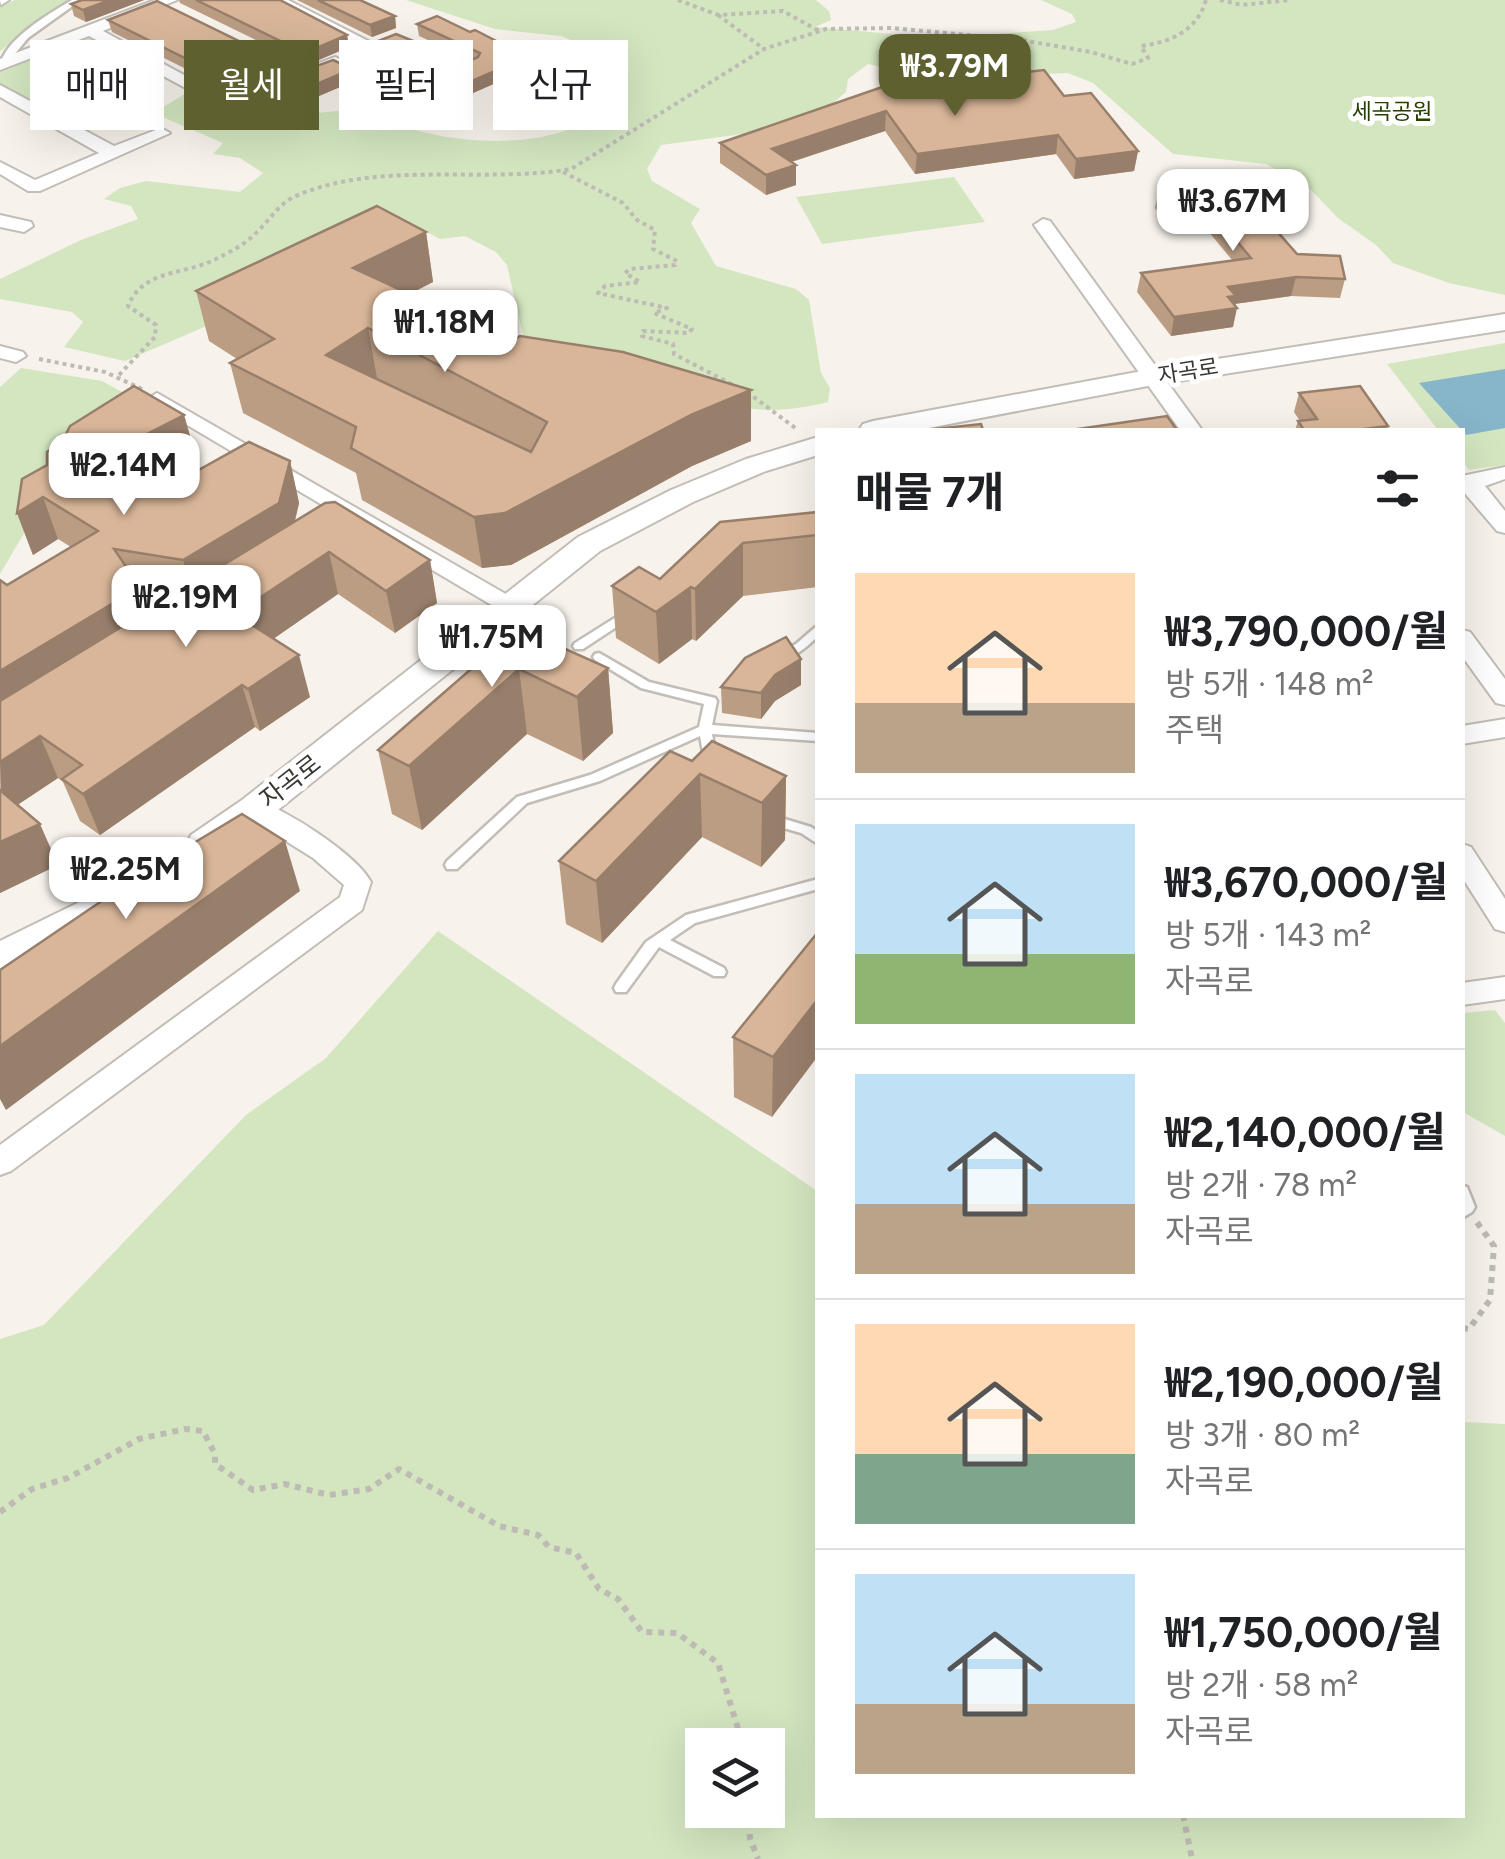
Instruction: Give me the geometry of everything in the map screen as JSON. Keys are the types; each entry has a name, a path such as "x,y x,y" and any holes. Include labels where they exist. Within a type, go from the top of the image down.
{"main road":[{"name":"자곡로","path":"945,428 1158,384 1505,322"},
{"name":"자곡로","path":"882,428 943,414 1505,336"},
{"name":"자곡로","path":"170,867 255,809 508,605 590,544 682,496 756,465 815,447"},
{"name":"자곡로","path":"508,605 600,556 744,488 815,463"},
{"path":"0,958 136,886"}],"street":[{"path":"91,31 192,86 257,92 298,71 335,62 379,44 276,0"},
{"path":"0,65 168,5"},
{"path":"335,62 339,64"},
{"path":"0,90 113,153"},
{"path":"0,167 34,186 161,133"},
{"path":"0,221 24,226"},
{"path":"1043,226 1190,428"},
{"path":"157,399 348,522 508,605"},
{"path":"1505,473 1467,483 1505,526"},
{"path":"1465,642 1505,697"},
{"path":"1465,735 1505,728"},
{"path":"0,1162 352,903 358,882 322,851 255,809"},
{"path":"1465,859 1505,922"},
{"path":"1465,994 1505,988"}],"lane":[{"path":"0,65 8,52 44,21 78,0"},
{"path":"579,646 640,606"},
{"path":"759,667 815,634"},
{"path":"599,657 646,686 714,697 704,729 716,786"},
{"path":"452,865 522,800 595,778 704,729 815,736"},
{"path":"760,816 815,836"},
{"path":"621,988 660,941 691,919 815,885"},
{"path":"660,941 718,972"}],"path":[{"path":"678,0 718,15 764,49"},
{"path":"119,375 155,337 156,326 128,306 132,291 142,282 201,265 229,251 254,236 276,208 298,195 348,182 572,169 764,49 820,31 892,28 1021,40 1091,52 1132,64 1148,58 1141,46 1172,40 1188,28 1204,14 1206,0"},
{"path":"1220,0 1242,5 1289,0"},
{"path":"718,15 783,11 820,31"},
{"path":"560,171 623,204 636,220 654,230 653,249 676,261 675,265 630,269 625,273 640,282 604,286 598,293 604,298 668,308 654,313 692,329 689,333 643,331 642,336 673,344 674,354 758,397 815,444"},
{"path":"8,354 90,366 119,375 157,399"},
{"path":"1465,1205 1494,1246 1490,1300 1465,1328"},
{"path":"0,1512 32,1489 68,1478 139,1439 186,1429 203,1431 215,1454 215,1464 253,1490 285,1484 329,1495 370,1489 399,1469 447,1494 476,1517 523,1535 538,1535 549,1546 576,1553 599,1589 618,1599 642,1632 678,1633 718,1663 738,1728"},
{"path":"1184,1818 1192,1859"},
{"path":"749,1828 758,1859"}],"green space":[{"path":"15,0 69,0 0,51 0,7"},
{"name":"세곡공원","path":"406,0 816,0 829,11 831,20 815,27 937,38 1053,30 1076,22 1072,14 1041,0 1505,0 1505,295 1449,283 1393,263 1376,245 1338,218 1307,186 1266,164 1173,154 1093,83 1068,73 936,78 868,64 848,79 846,92 832,104 743,134 661,145 647,169 652,181 700,209 691,223 716,266 796,289 809,300 821,373 830,388 828,402 781,410 733,406 525,344 507,265 496,252 465,236 440,239 412,224 384,222 216,322 125,361 64,347 83,322 72,312 0,299 0,279 81,240 138,219 131,206 104,199 120,188 146,181 240,192 263,173 240,158 213,154 223,143 193,130 319,130 319,113 339,111 339,130 416,130 475,140 532,138 565,130 628,130 628,40 571,40 495,29"},
{"path":"30,59 30,101 0,84 0,70"},
{"name":"세곡공원","path":"184,95 184,126 164,118 164,106"},
{"path":"954,177 985,222 822,244 796,197"},
{"path":"1505,343 1505,465 1469,470 1465,465 1465,428 1436,428 1387,364"},
{"path":"21,368 102,381 153,409 33,518 0,574 0,387"},
{"path":"438,931 815,1190 815,1818 1465,1818 1465,1422 1505,1424 1505,1859 0,1859 0,1339 44,1325 246,1115 326,1058"},
{"path":"1495,1010 1505,1023 1505,1136 1465,1113 1465,1013"}],"water":[{"path":"1505,369 1505,428 1466,435 1465,428 1460,428 1419,383"}],"building":[{"path":"110,0 83,10 71,4"},
{"path":"196,0 280,0 347,35 319,47 319,40 278,40"},
{"path":"318,0 360,0 395,16 370,25"},
{"path":"157,1 237,40 184,40 184,58 164,48 164,40 148,40 108,20"},
{"path":"437,16 494,40 493,72 473,81 473,59 480,53 473,50 473,40 452,40 417,24"},
{"path":"396,34 411,40 381,40"},
{"path":"333,60 339,63 339,75 319,83 319,65"},
{"path":"1044,70 1064,96 1091,93 1138,151 1076,159 1058,135 917,154 886,111 772,149 796,165 766,175 720,143 891,84 895,87"},
{"path":"1232,180 1297,254 1340,256 1345,279 1296,277 1228,287 1236,296 1228,297 1237,308 1174,317 1141,273 1251,258 1207,206 1176,210 1159,190"},
{"path":"377,206 426,232 353,268 512,341 520,336 623,352 751,390 691,415 505,513 474,517 351,448 356,427 230,363 274,339 196,291","holes":["368,328 547,422 531,452 326,355"]},
{"path":"134,386 184,415 104,456 168,487 249,442 290,461 279,503 183,560 114,549 140,587 0,671 0,580 7,585 98,531 43,497 17,513 22,479 47,465 47,452 62,442 70,426"},
{"path":"1360,386 1388,426 1303,428 1298,421 1317,419 1299,393"},
{"path":"1167,416 1176,428 1085,428"},
{"path":"981,424 982,428 944,428"},
{"path":"335,502 430,560 386,591 329,552 235,614 299,655 248,689 242,685 83,794 62,779 82,765 40,736 0,762 0,701 325,503"},
{"path":"815,512 815,535 743,543 695,589 691,587 656,612 612,586 639,567 660,579 720,522"},
{"path":"509,636 531,646 541,638 608,668 577,697 519,669 409,766 378,750"},
{"path":"786,637 801,659 775,675 761,693 721,687 745,658"},
{"path":"712,741 786,776 762,803 700,774 596,881 559,861 670,751 692,761"},
{"path":"0,790 40,824 0,842"},
{"path":"242,814 285,841 0,1046 0,970 134,879"},
{"path":"815,936 815,1003 773,1057 733,1037"}]}
